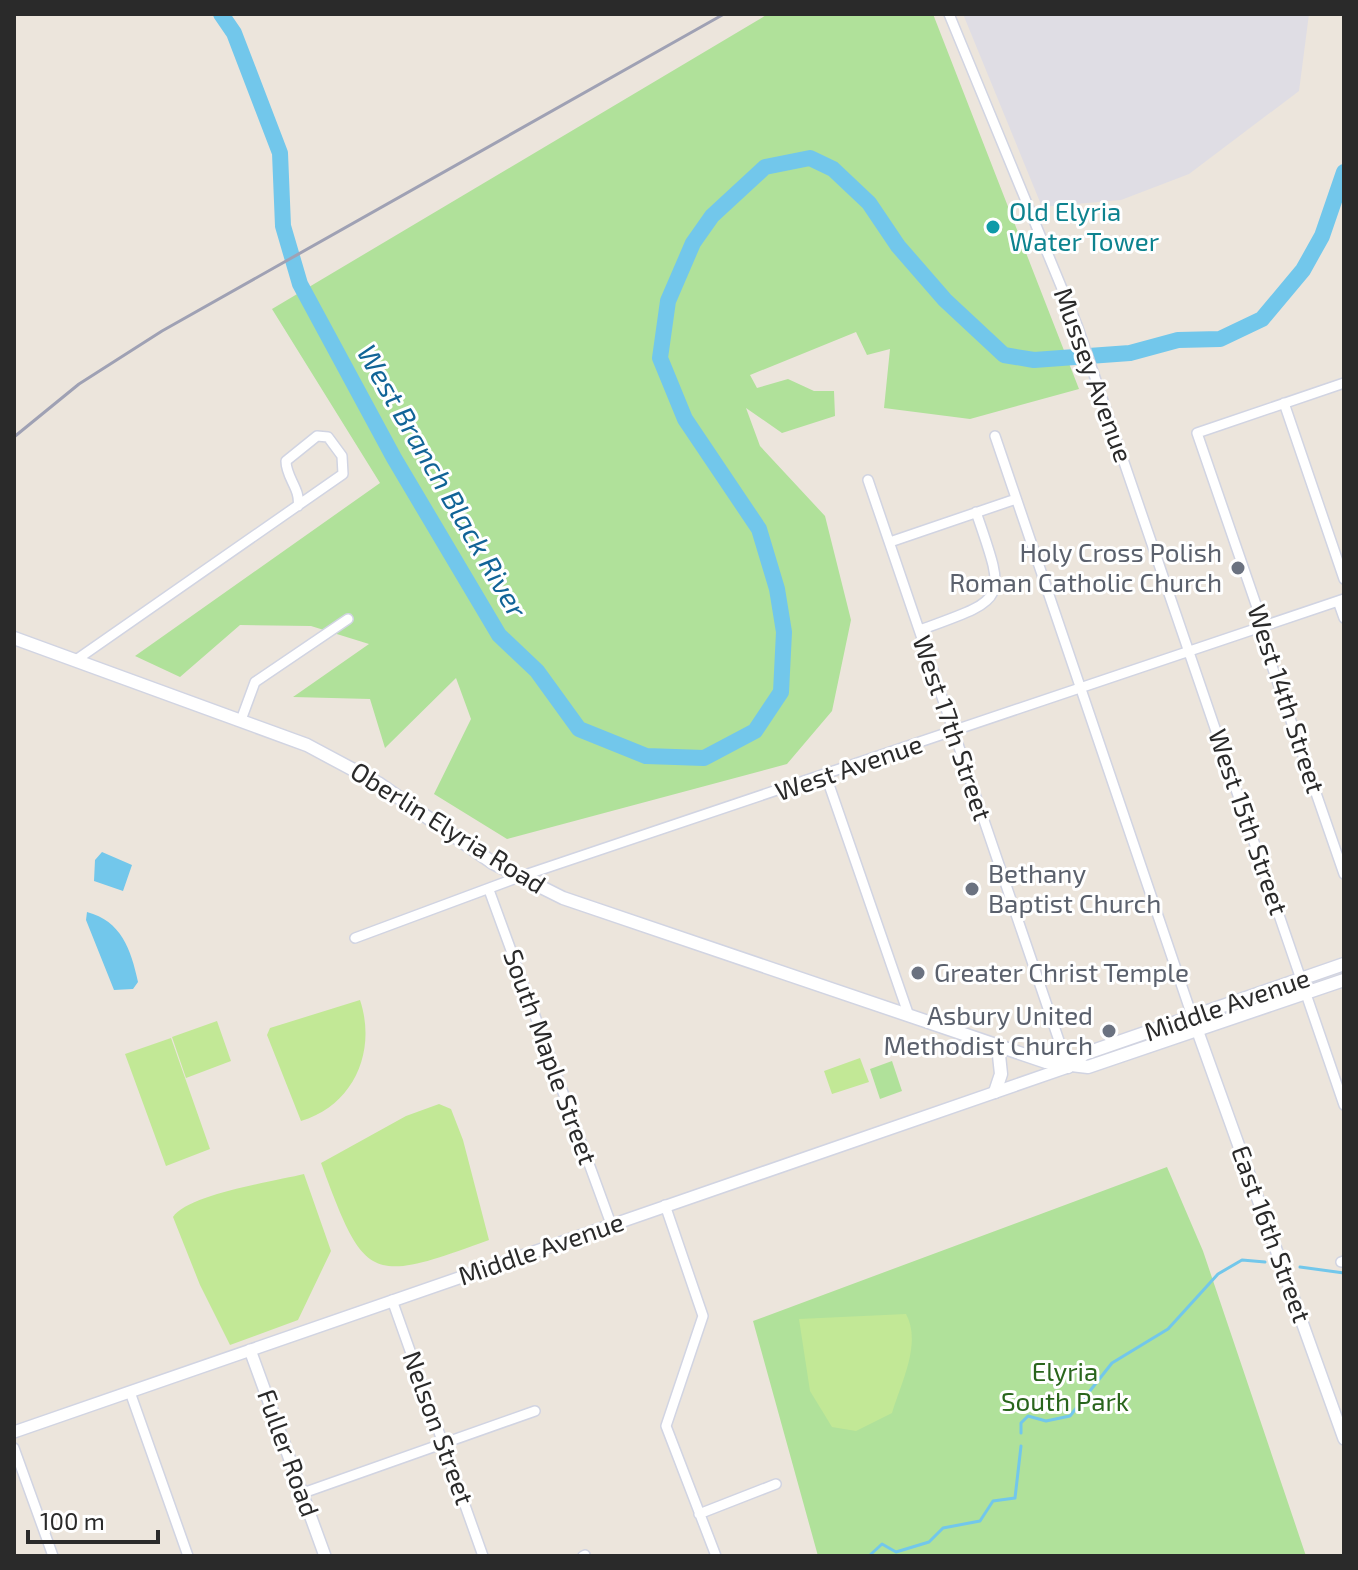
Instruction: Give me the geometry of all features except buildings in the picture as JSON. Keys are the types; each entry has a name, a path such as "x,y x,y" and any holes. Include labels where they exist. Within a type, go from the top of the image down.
{"main road":[{"name":"Oberlin Elyria Road","path":"14,638 241,720 343,763 519,877 563,898 1068,1067"},
{"name":"Middle Avenue","path":"1068,1067 1088,1067 1344,964"},
{"name":"Middle Avenue","path":"1195,1024 1344,980"},
{"path":"995,1092 1001,1074 998,1046"}],"street":[{"name":"Mussey Avenue","path":"949,14 1081,336 1190,652"},
{"path":"1344,383 1284,403 1344,579"},
{"name":"West 14th Street","path":"1284,403 1197,433 1344,874"},
{"path":"76,660 298,506 347,471 342,456 328,437 317,436 289,457 286,466 299,497 298,506"},
{"path":"995,436 1195,1024"},
{"name":"West 17th Street","path":"868,480 1068,1067"},
{"path":"890,542 1016,499"},
{"path":"920,630 980,608 995,593 997,572 976,512"},
{"name":"West Avenue","path":"355,938 519,877 1341,600"},
{"path":"1341,600 1344,618"},
{"path":"241,720 255,682 348,619"},
{"name":"West 15th Street","path":"1190,652 1344,1105"},
{"path":"826,776 909,1016"},
{"name":"South Maple Street","path":"489,890 611,1224"},
{"name":"East 16th Street","path":"1195,1024 1344,1439"},
{"name":"Middle Avenue","path":"14,1432 1068,1067"},
{"path":"665,1205 703,1316 665,1421 716,1556"},
{"name":"Nelson Street","path":"392,1300 483,1556"},
{"name":"Fuller Road","path":"250,1350 325,1556"},
{"path":"130,1392 188,1556"},
{"path":"303,1493 535,1411"},
{"path":"14,1448 53,1556"},
{"path":"699,1514 776,1484"}],"shaded area":[{"path":"963,14 1309,14 1299,91 1189,174 1121,200 1042,207"}],"green space":[{"path":"768,14 933,14 1079,389 970,419 884,408 890,349 867,355 856,332 750,375 757,388 788,379 814,391 834,391 835,416 782,433 746,408 760,446 825,516 851,620 832,711 787,764 507,839 434,794 471,719 456,678 385,748 370,699 293,697 369,644 311,626 240,625 180,677 135,656 380,483 272,309"},
{"path":"360,1000 365,1019 365,1038 357,1074 335,1103 301,1121 267,1035 270,1028"},
{"path":"217,1021 231,1061 186,1078 172,1037"},
{"path":"171,1038 210,1149 166,1166 125,1054"},
{"path":"860,1058 869,1082 832,1094 824,1071"},
{"path":"892,1061 902,1091 880,1099 870,1069"},
{"path":"439,1104 451,1109 463,1140 489,1240 418,1263 395,1266 376,1263 362,1251 349,1231 321,1163 406,1116"},
{"name":"Elyria South Park","path":"1167,1167 1203,1251 1306,1556 818,1556 753,1321"},
{"path":"304,1174 331,1251 298,1320 230,1345 200,1285 173,1217 182,1209 214,1195"},
{"path":"906,1314 912,1337 911,1350 892,1413 856,1431 832,1427 810,1391 799,1319"}],"water":[{"path":"102,852 132,865 123,891 94,881 95,860"},
{"path":"87,912 108,922 123,938 138,982 133,989 114,990 86,920"}],"waterway":[{"name":"West Branch Black River","path":"221,14 234,33 280,153 283,226 300,284 394,458 499,635 537,671 579,729 646,756 704,758 755,731 781,692 784,632 777,589 759,529 685,419 660,358 668,301 693,243 712,216 765,167 810,158 833,169 869,203 898,246 945,300 1004,355 1034,360 1130,353 1178,340 1220,339 1262,319 1303,270 1322,236 1344,172"},
{"path":"1021,1433 1021,1423 1028,1416 1046,1421 1070,1416 1112,1363 1168,1329 1218,1274 1242,1260 1265,1262"},
{"path":"1300,1267 1344,1273"},
{"path":"869,1556 882,1544 896,1552 929,1542 943,1528 980,1521 993,1501 1015,1498 1021,1446"}],"railway":[{"path":"14,437 79,384 162,331 724,14"}],"place":[{"name":"Old Elyria Water Tower","path":"993,227"},
{"name":"Holy Cross Polish Roman Catholic Church","path":"1238,568"},
{"name":"Bethany Baptist Church","path":"972,889"},
{"name":"Greater Christ Temple","path":"918,973"},
{"name":"Asbury United Methodist Church","path":"1109,1031"}]}
